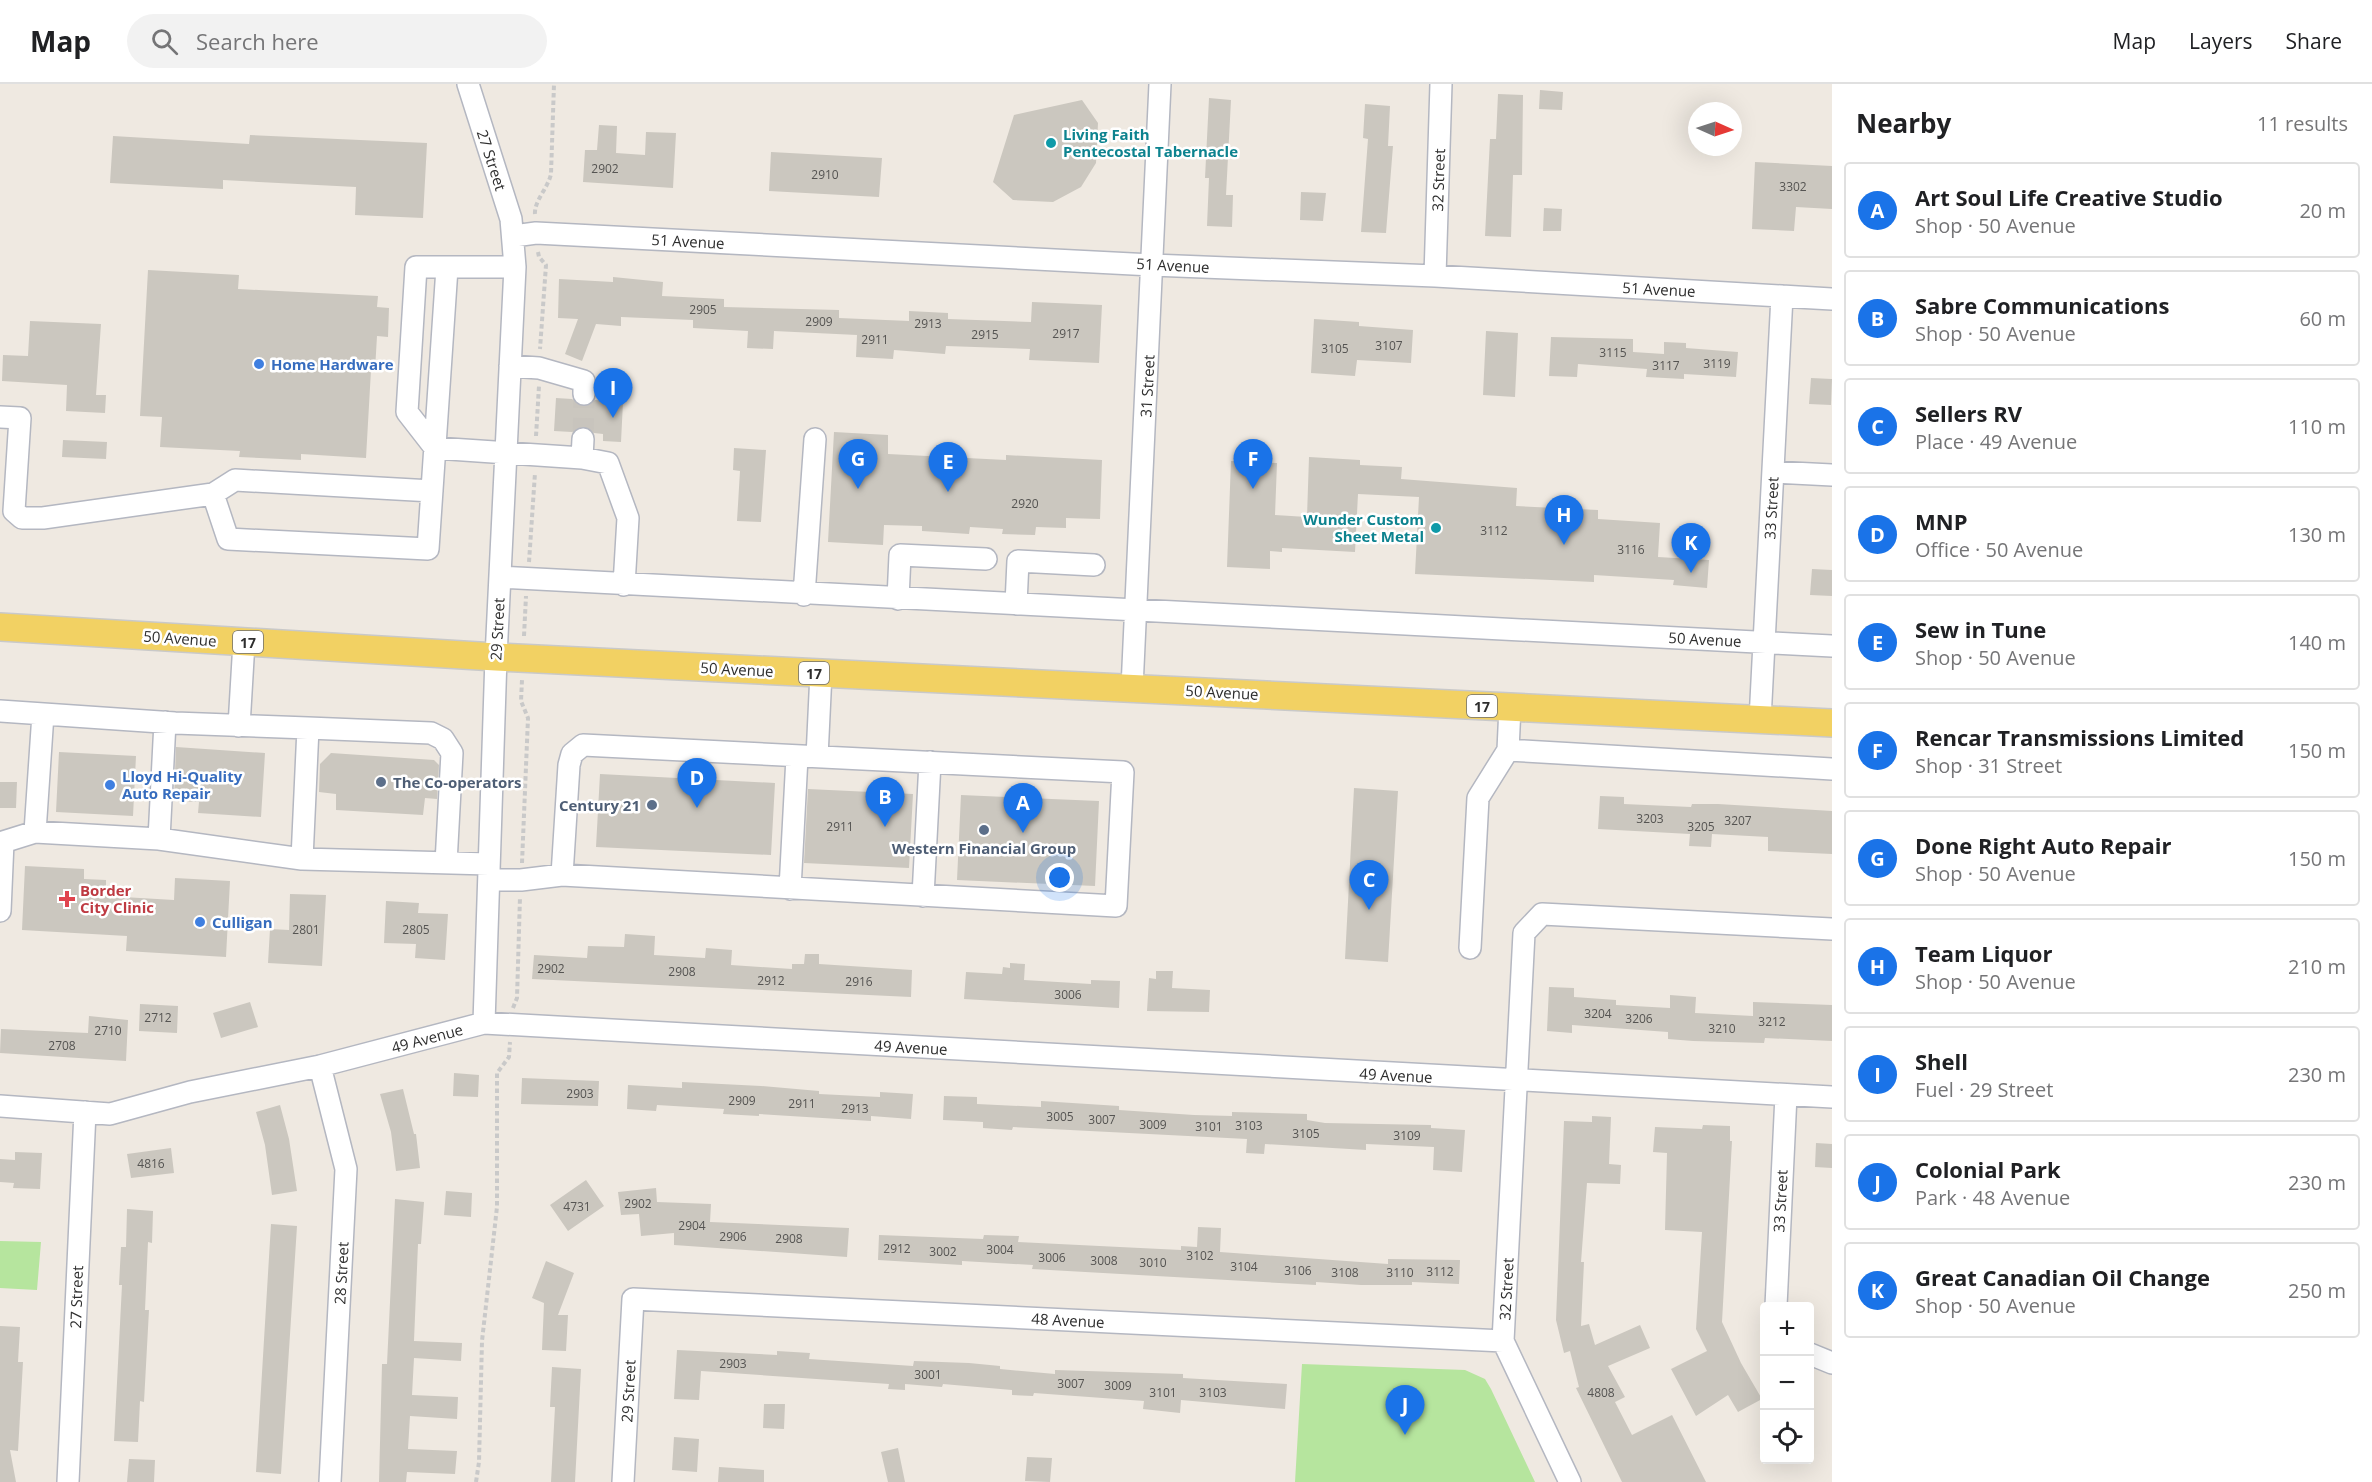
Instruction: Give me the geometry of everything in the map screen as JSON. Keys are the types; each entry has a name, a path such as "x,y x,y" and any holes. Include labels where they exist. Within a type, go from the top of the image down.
{"main road":[{"name":"50 Avenue","path":"0,627 496,657 1832,723"}],"street":[{"name":"27 Street","path":"468,84 514,236"},
{"name":"31 Street","path":"1132,688 1161,84"},
{"name":"32 Street","path":"1435,276 1441,84"},
{"name":"51 Avenue","path":"514,236 536,233 1152,265 1435,276 1832,298"},
{"name":"29 Street","path":"484,1023 496,657 515,267 514,236"},
{"path":"515,267 416,267 407,412 435,448 506,453 582,448 608,463 628,518 624,585"},
{"path":"213,494 228,539 428,549 447,268"},
{"name":"33 Street","path":"1760,720 1782,296"},
{"path":"510,366 540,368 584,381 584,394"},
{"path":"0,417 20,418 14,511 22,518 43,518 213,494 235,480 432,491"},
{"path":"804,595 814,439"},
{"path":"1773,472 1832,475"},
{"path":"898,599 900,555 986,559"},
{"path":"1016,604 1018,561 1094,565"},
{"name":"50 Avenue","path":"500,577 804,595 1832,646"},
{"path":"239,726 244,642"},
{"path":"790,889 807,757 821,673"},
{"path":"1470,948 1478,798 1508,750 1510,707"},
{"path":"0,711 239,726 431,733 443,740 452,753 446,863"},
{"path":"34,832 43,714"},
{"path":"159,839 165,722"},
{"path":"302,859 308,728"},
{"path":"0,911 3,842 34,832 159,839 302,859 446,863 521,880 562,876 1116,906 1123,772 583,745 572,754 569,765 562,876"},
{"path":"1508,750 1832,769"},
{"path":"923,896 930,762"},
{"name":"32 Street","path":"1570,1482 1503,1341 1524,933 1542,914 1832,929"},
{"name":"49 Avenue","path":"0,1106 110,1114 190,1092 320,1066 484,1023 1515,1082 1832,1097"},
{"name":"28 Street","path":"320,1066 346,1169 330,1482"},
{"name":"33 Street","path":"1776,1302 1786,1095"},
{"name":"27 Street","path":"68,1482 85,1112"},
{"name":"29 Street","path":"623,1482 633,1299"},
{"name":"48 Avenue","path":"633,1299 1503,1341"},
{"path":"1814,1356 1832,1363"}],"path":[{"path":"535,208 549,184 551,174 554,84"},
{"path":"539,258 546,266"},
{"path":"530,555 534,477"},
{"path":"524,618 525,600"},
{"path":"514,1002 517,998 528,718 521,700"},
{"path":"476,1482 480,1439 482,1341 497,1207 497,1073 509,1057 510,1043"}],"green space":[{"path":"0,1241 41,1242 37,1290 0,1288"},
{"path":"1302,1364 1465,1370 1485,1379 1535,1482 1295,1482"}],"building":[{"path":"1540,90 1563,92 1562,110 1539,109"},
{"path":"1498,94 1523,95 1522,175 1513,175 1511,237 1485,236 1490,139 1496,139"},
{"path":"1209,98 1231,100 1226,195 1233,195 1232,227 1207,226 1209,178 1205,178"},
{"name":"Living Faith Pentecostal Tabernacle","path":"1082,100 1098,123 1096,163 1081,187 1053,202 1013,200 993,182 1014,115"},
{"path":"1365,104 1390,106 1388,146 1393,146 1386,233 1361,232 1368,139 1363,138"},
{"path":"599,125 617,126 616,153 645,155 646,132 676,133 673,188 583,182 585,150 597,150"},
{"path":"250,135 427,143 423,218 355,215 356,187 223,180 223,189 110,183 113,136 249,144"},
{"path":"771,152 882,158 879,197 769,191"},
{"path":"1755,162 1832,166 1832,209 1796,207 1794,231 1752,229"},
{"path":"1301,192 1326,193 1323,221 1300,220"},
{"path":"1544,208 1562,209 1561,231 1543,231"},
{"name":"Home Hardware","path":"148,270 239,275 238,289 378,296 377,307 389,308 388,337 377,336 375,370 371,370 366,458 301,454 301,460 239,457 240,451 160,447 162,417 140,416"},
{"path":"613,277 663,282 662,296 724,299 724,307 839,310 839,318 909,321 909,311 948,313 948,319 1031,322 1032,302 1102,305 1099,363 1029,360 1030,349 946,346 945,354 894,350 893,359 856,357 857,335 774,331 773,349 747,348 748,331 693,328 693,320 621,317 621,326 596,324 582,361 565,354 578,319 558,318 559,279 613,282"},
{"path":"1314,319 1359,322 1359,326 1413,330 1411,363 1357,360 1355,376 1311,373"},
{"path":"30,321 101,324 96,395 106,395 105,413 66,411 67,385 2,381 3,355 28,356"},
{"path":"1486,331 1518,333 1515,397 1483,395"},
{"path":"1551,337 1633,339 1633,352 1664,354 1664,342 1686,343 1686,348 1738,352 1736,377 1684,374 1684,379 1646,377 1647,369 1578,364 1577,377 1549,376"},
{"path":"1811,378 1832,379 1831,405 1809,404"},
{"path":"556,398 572,399 583,407 595,400 623,402 621,442 603,441 603,434 594,433 584,426 572,432 554,431"},
{"path":"834,432 888,435 888,454 1006,460 1006,455 1102,460 1100,519 1066,518 1066,528 1036,527 1035,535 1002,534 1003,529 970,527 969,534 922,531 922,526 884,525 883,545 828,542"},
{"path":"63,440 107,442 106,459 62,457"},
{"path":"734,448 766,450 761,522 737,521 740,471 733,470"},
{"path":"1309,457 1360,460 1360,465 1402,467 1401,479 1517,488 1516,506 1598,510 1598,519 1660,523 1658,557 1709,560 1707,588 1673,585 1674,580 1594,575 1594,582 1415,574 1419,497 1358,494 1355,552 1282,548 1282,552 1270,551 1270,569 1227,567 1231,461 1277,463 1275,515 1307,517"},
{"path":"1812,569 1832,570 1832,596 1810,595"},
{"path":"176,747 265,753 261,817 198,813 199,802 174,801"},
{"path":"59,752 136,756 133,816 56,812"},
{"name":"The Co-operators","path":"331,753 434,760 439,765 437,799 425,798 423,815 336,810 336,794 319,792 320,764"},
{"path":"600,774 775,783 771,855 596,847"},
{"path":"0,782 17,782 16,808 0,808"},
{"path":"1354,788 1398,791 1388,962 1345,959"},
{"path":"808,789 913,794 909,868 804,863"},
{"path":"961,795 1099,801 1095,886 957,880"},
{"path":"1600,796 1624,797 1624,804 1691,807 1692,804 1718,804 1832,811 1832,854 1768,851 1768,837 1712,834 1711,847 1689,846 1690,834 1598,829"},
{"path":"25,866 84,869 84,879 106,880 106,896 174,900 175,878 230,881 226,957 126,951 127,936 22,930"},
{"path":"290,894 326,895 322,966 268,963 270,929 289,930"},
{"path":"386,901 419,903 418,913 448,914 445,960 415,958 416,944 384,943"},
{"path":"625,934 655,936 654,955 705,958 706,948 732,950 731,965 792,969 792,964 804,964 805,954 819,954 819,964 912,970 911,997 532,979 534,955 587,958 588,946 624,947"},
{"path":"1010,963 1025,964 1024,980 1091,984 1091,980 1120,981 1119,1008 964,999 966,972 1002,974 1003,967 1010,968"},
{"path":"1156,971 1173,971 1172,988 1210,990 1209,1012 1147,1011 1149,978 1156,979"},
{"path":"1549,987 1574,988 1574,997 1616,1000 1616,1005 1670,1008 1670,995 1696,997 1695,1013 1753,1016 1753,1002 1832,1005 1832,1041 1765,1038 1764,1043 1693,1041 1668,1039 1668,1032 1572,1025 1572,1033 1547,1031"},
{"path":"250,1002 258,1027 221,1038 213,1013"},
{"path":"140,1004 178,1006 177,1033 139,1031"},
{"path":"89,1016 128,1020 126,1061 0,1053 1,1029 88,1033"},
{"path":"454,1073 479,1075 478,1097 453,1096"},
{"path":"522,1078 599,1081 598,1106 521,1104"},
{"path":"682,1082 819,1091 819,1094 880,1097 880,1092 913,1094 911,1119 871,1116 871,1121 759,1114 759,1116 723,1114 724,1109 657,1105 656,1111 627,1109 628,1085 682,1088"},
{"path":"403,1089 414,1134 416,1134 420,1168 396,1171 391,1132 380,1094"},
{"path":"944,1096 977,1097 977,1104 1041,1107 1041,1101 1119,1106 1119,1110 1194,1115 1232,1116 1232,1112 1307,1114 1307,1120 1325,1123 1431,1125 1431,1128 1465,1130 1462,1172 1433,1170 1434,1147 1366,1144 1366,1150 1265,1144 1264,1154 1246,1153 1247,1139 1013,1127 1012,1130 983,1128 983,1122 943,1120"},
{"path":"280,1105 289,1139 297,1191 272,1195 265,1145 256,1112"},
{"path":"1592,1116 1611,1117 1609,1164 1621,1165 1620,1184 1587,1183 1581,1262 1584,1262 1581,1326 1589,1324 1595,1345 1640,1325 1650,1348 1608,1366 1625,1397 1615,1402 1632,1435 1672,1415 1706,1482 1622,1482 1576,1388 1579,1387 1570,1351 1564,1353 1556,1320 1564,1121 1592,1122"},
{"path":"1703,1125 1730,1126 1730,1141 1732,1141 1722,1322 1741,1363 1760,1396 1760,1400 1738,1412 1728,1395 1696,1416 1671,1369 1707,1351 1696,1329 1702,1232 1665,1230 1667,1153 1653,1152 1655,1127 1702,1129"},
{"path":"1816,1143 1832,1144 1832,1168 1815,1167"},
{"path":"171,1148 174,1173 131,1178 127,1154"},
{"path":"15,1152 42,1153 40,1189 13,1188 14,1183 0,1182 0,1159 15,1160"},
{"path":"586,1180 604,1206 568,1231 550,1205"},
{"path":"656,1188 657,1202 711,1204 710,1222 849,1228 847,1257 674,1245 674,1233 641,1236 639,1214 621,1215 618,1192"},
{"path":"446,1191 472,1193 471,1217 444,1215"},
{"path":"395,1199 424,1202 421,1244 418,1244 414,1341 462,1343 461,1361 414,1358 412,1395 458,1397 457,1419 410,1416 408,1449 457,1451 455,1474 407,1472 406,1482 379,1482 382,1364 387,1364"},
{"path":"127,1209 153,1211 152,1243 148,1242 145,1310 149,1310 144,1402 140,1401 138,1442 114,1441 122,1285 119,1285 121,1247 126,1247"},
{"path":"271,1224 297,1226 281,1474 256,1472"},
{"path":"1198,1227 1221,1228 1220,1252 1388,1264 1388,1259 1460,1260 1459,1284 1412,1282 1412,1285 1361,1285 1316,1282 1316,1285 1032,1269 1033,1265 962,1261 962,1265 878,1260 879,1235 983,1239 984,1235 1019,1236 1018,1242 1181,1250 1181,1246 1197,1247"},
{"path":"546,1261 574,1273 558,1315 568,1315 566,1351 542,1350 544,1303 532,1298"},
{"path":"0,1326 20,1327 18,1362 23,1362 18,1451 10,1450 16,1482 0,1482"},
{"path":"677,1350 777,1355 777,1351 810,1353 809,1359 913,1366 914,1361 969,1363 1000,1366 1000,1369 1055,1374 1055,1370 1183,1374 1183,1378 1287,1384 1285,1409 1181,1400 1180,1413 1143,1409 1144,1401 1034,1393 1033,1396 1012,1395 1012,1390 943,1384 942,1387 905,1384 905,1390 888,1389 889,1384 701,1371 699,1400 674,1399"},
{"path":"552,1367 581,1369 575,1482 551,1482 555,1407 550,1407"},
{"path":"764,1404 785,1404 784,1429 763,1428"},
{"path":"674,1437 699,1439 697,1472 672,1470"},
{"path":"898,1448 905,1482 888,1482 881,1452"},
{"path":"1027,1457 1052,1458 1050,1482 1025,1481"},
{"path":"129,1459 155,1460 154,1482 127,1482"},
{"path":"719,1467 764,1470 764,1482 718,1482"}],"tunnel":[{"path":"583,439 584,394"}],"place":[{"name":"Living Faith Pentecostal Tabernacle","path":"1051,143"},
{"name":"Home Hardware","path":"259,364"},
{"name":"Shell","path":"613,418"},
{"name":"Done Right Auto Repair","path":"858,489"},
{"name":"Rencar Transmissions Limited","path":"1253,489"},
{"name":"Sew in Tune","path":"948,492"},
{"name":"Wunder Custom Sheet Metal","path":"1436,528"},
{"name":"Team Liquor","path":"1564,545"},
{"name":"Great Canadian Oil Change","path":"1691,573"},
{"name":"The Co-operators","path":"381,782"},
{"name":"Lloyd Hi-Quality Auto Repair","path":"110,785"},
{"name":"Century 21","path":"652,805"},
{"name":"MNP","path":"697,808"},
{"name":"Sabre Communications","path":"885,827"},
{"name":"Western Financial Group","path":"984,830"},
{"name":"Art Soul Life Creative Studio","path":"1023,833"},
{"name":"Border City Clinic","path":"67,899"},
{"name":"Sellers RV","path":"1369,910"},
{"name":"Culligan","path":"200,922"},
{"name":"Colonial Park","path":"1405,1435"}]}
